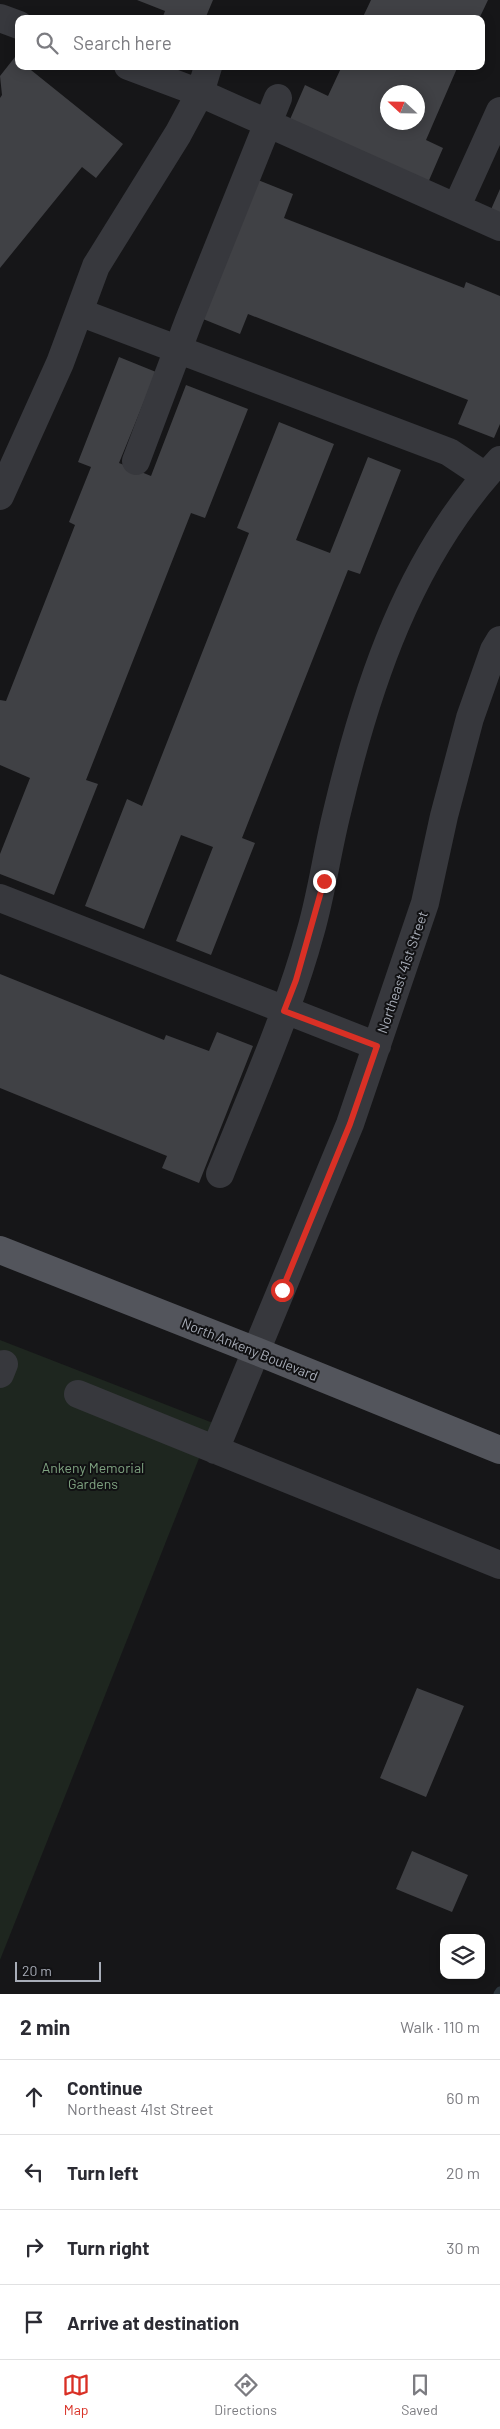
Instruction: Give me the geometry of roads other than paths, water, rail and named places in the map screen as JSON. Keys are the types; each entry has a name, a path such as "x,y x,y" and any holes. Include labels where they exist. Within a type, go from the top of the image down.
{"main road":[{"name":"North Ankeny Boulevard","path":"0,1250 500,1450"}],"street":[{"path":"0,18 15,24"},
{"path":"139,70 200,93 500,227"},
{"path":"0,496 60,363 96,266 178,134 200,93 207,70"},
{"path":"136,461 278,98"},
{"path":"456,206 500,111"},
{"path":"80,312 180,348 492,468 455,514 414,584 382,656 359,723 313,923 296,980 220,1174"},
{"name":"Northeast 41st Street","path":"215,1450 350,1124 425,903 444,816 470,718 494,650 500,640"},
{"path":"0,898 377,1046"},
{"path":"78,1394 500,1565"}],"park label":[{"name":"Ankeny Memorial Gardens","path":"93,1475"}]}
